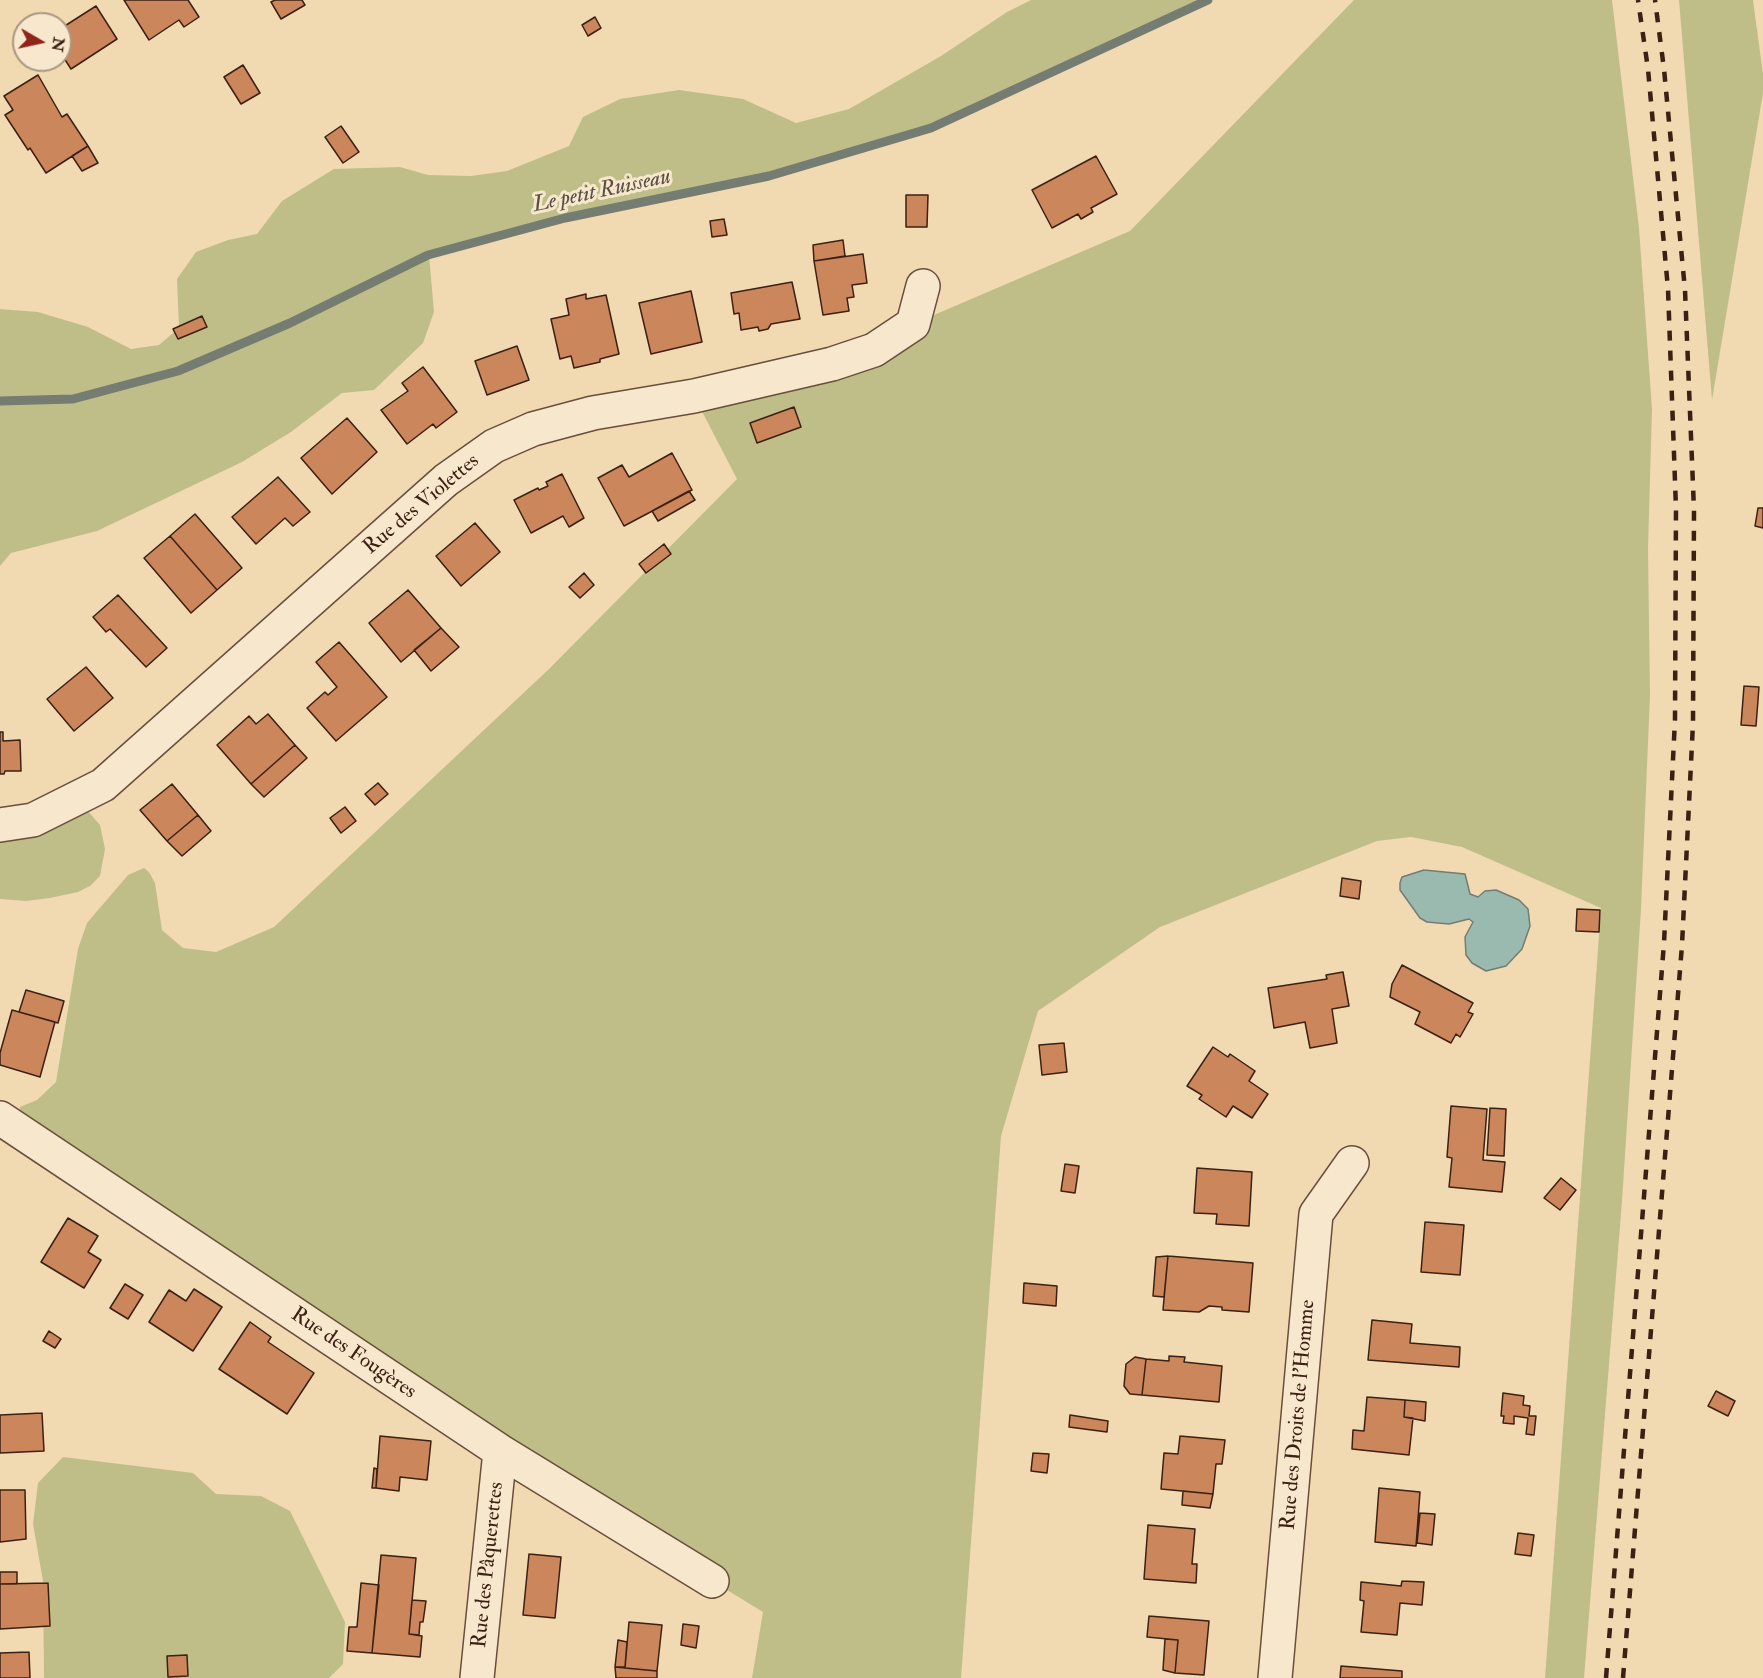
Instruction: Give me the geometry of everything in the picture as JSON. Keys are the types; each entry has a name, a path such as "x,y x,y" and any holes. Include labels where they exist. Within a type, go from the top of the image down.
{"street":[{"name":"Rue des Violettes","path":"0,825 33,820 103,785 446,480 494,446 543,426 593,413 694,396 832,364 874,350 913,324 923,286"},
{"name":"Rue des Fougères","path":"0,1119 500,1451 712,1581"},
{"name":"Rue des Droits de l'Homme","path":"1275,1678 1316,1214 1352,1163"},
{"name":"Rue des Pâquerettes","path":"477,1678 500,1451"}],"shaded area":[{"path":"1031,0 1208,0 931,128 769,176 565,218 429,255 434,312 423,343 374,390 342,393 291,432 242,462 97,531 11,553 0,566 0,309 38,312 88,327 131,349 159,345 179,328 177,279 196,252 228,240 257,234 282,201 334,169 400,167 428,175 471,176 507,171 569,146 583,117 620,99 679,90 743,99 796,123 849,109 941,56 1007,12"},
{"path":"1354,0 1612,0 1639,228 1652,409 1648,549 1650,695 1641,909 1622,1201 1584,1678 1545,1678 1601,908 1462,847 1411,837 1377,841 1160,927 1038,1011 1001,1136 961,1678 752,1678 763,1612 500,1451 18,1117 20,1107 37,1100 56,1082 78,949 87,923 128,875 144,868 149,872 155,883 162,930 183,948 216,952 274,927 549,669 737,479 694,396 913,324 1130,231"},
{"path":"1679,0 1753,0 1763,74 1763,93 1712,400"},
{"path":"87,810 100,825 105,849 100,876 90,886 78,892 26,901 0,899 0,819"},
{"path":"63,1457 193,1473 216,1494 261,1496 290,1511 345,1622 343,1664 329,1678 44,1678 43,1581 33,1524 38,1483"}],"water":[{"path":"1424,870 1465,874 1470,894 1478,897 1485,891 1496,890 1519,900 1528,909 1530,926 1522,949 1506,966 1486,971 1472,963 1466,955 1465,937 1473,922 1469,919 1449,924 1427,922 1420,918 1400,890 1400,883 1402,877"}],"building":[{"path":"124,0 188,0 199,17 184,27 179,20 149,40"},
{"path":"302,0 305,5 281,19 271,2"},
{"path":"96,6 117,39 72,68 72,21"},
{"path":"595,17 601,28 588,36 582,25"},
{"path":"243,65 260,93 241,104 224,77"},
{"path":"38,75 62,117 67,114 88,146 46,173 5,115 13,110 4,96"},
{"path":"341,126 359,152 343,163 325,137"},
{"path":"88,146 98,163 82,171 72,156"},
{"path":"1096,156 1117,194 1091,208 1093,212 1081,219 1078,214 1052,228 1032,190"},
{"path":"906,195 928,195 927,227 906,227"},
{"path":"724,219 727,235 712,237 710,221"},
{"path":"843,240 845,256 814,261 813,245"},
{"path":"863,254 867,283 852,285 854,297 847,298 849,311 823,315 814,261"},
{"path":"792,282 800,319 771,324 768,329 759,331 758,327 741,330 739,313 734,314 731,293"},
{"path":"691,291 702,342 651,354 639,303"},
{"path":"586,294 586,299 606,295 619,354 600,359 600,362 574,368 571,356 560,359 551,319 569,315 566,299"},
{"path":"202,316 207,327 178,339 173,329"},
{"path":"517,346 529,380 487,395 475,361"},
{"path":"423,367 457,412 436,428 433,424 407,444 381,410 408,391 402,383"},
{"path":"794,407 801,427 757,443 750,423"},
{"path":"347,418 377,452 332,494 301,458"},
{"path":"672,453 692,490 624,526 598,478 622,465 629,477"},
{"path":"562,474 584,518 569,527 563,516 531,533 514,500 538,488 539,490 548,486 546,482"},
{"path":"278,477 310,512 293,526 285,518 256,544 232,517"},
{"path":"689,491 695,500 658,521 652,511"},
{"path":"1758,508 1763,508 1763,528 1755,526"},
{"path":"195,514 242,568 217,590 170,536"},
{"path":"475,523 500,552 461,586 436,556"},
{"path":"170,536 217,590 191,613 144,558"},
{"path":"664,544 671,554 646,573 639,564"},
{"path":"584,573 594,585 580,598 569,587"},
{"path":"408,590 441,628 401,662 369,623"},
{"path":"118,595 167,648 146,667 110,629 106,632 93,617"},
{"path":"441,628 459,647 431,671 414,650"},
{"path":"339,642 387,697 336,741 307,708 325,692 328,695 337,687 316,662"},
{"path":"86,667 113,698 74,731 47,699"},
{"path":"1744,686 1759,687 1756,726 1741,725"},
{"path":"268,714 295,745 251,784 217,745 249,716 256,724"},
{"path":"0,732 3,732 3,741 20,740 21,771 5,771 4,774 0,774"},
{"path":"295,745 307,758 264,797 251,784"},
{"path":"378,783 388,794 375,805 365,794"},
{"path":"172,784 198,815 167,841 140,810"},
{"path":"345,807 356,821 341,833 330,818"},
{"path":"198,815 211,831 182,856 167,841"},
{"path":"1342,878 1361,881 1359,899 1340,896"},
{"path":"1577,909 1600,910 1599,932 1576,931"},
{"path":"1402,965 1473,1003 1468,1012 1473,1014 1460,1037 1456,1034 1451,1043 1415,1024 1420,1012 1390,997 1392,984"},
{"path":"1343,972 1349,1006 1332,1009 1337,1043 1310,1048 1305,1022 1274,1028 1268,988 1327,979 1326,975"},
{"path":"26,990 64,1001 58,1023 19,1012"},
{"path":"12,1010 55,1022 40,1077 0,1065 0,1053"},
{"path":"1064,1043 1067,1072 1042,1075 1039,1045"},
{"path":"1213,1047 1228,1057 1230,1054 1255,1071 1249,1081 1268,1094 1252,1118 1233,1106 1226,1117 1199,1099 1202,1095 1187,1086"},
{"path":"1451,1106 1487,1109 1483,1160 1505,1162 1502,1192 1449,1187 1452,1158 1447,1157"},
{"path":"1490,1108 1506,1109 1504,1156 1487,1155"},
{"path":"1065,1164 1079,1166 1075,1193 1061,1191"},
{"path":"1197,1168 1252,1172 1249,1226 1216,1224 1217,1214 1194,1213"},
{"path":"1561,1178 1576,1190 1560,1210 1544,1198"},
{"path":"68,1218 98,1236 88,1252 101,1260 84,1288 41,1262"},
{"path":"1425,1222 1464,1225 1460,1275 1421,1272"},
{"path":"1168,1256 1253,1263 1249,1312 1222,1310 1222,1307 1209,1306 1199,1312 1163,1310"},
{"path":"1168,1256 1164,1297 1153,1296 1156,1257"},
{"path":"1024,1283 1057,1286 1056,1306 1023,1303"},
{"path":"125,1284 143,1295 128,1319 110,1308"},
{"path":"194,1289 222,1307 193,1351 149,1322 169,1290 186,1301"},
{"path":"1372,1320 1412,1324 1410,1343 1460,1347 1459,1367 1368,1360"},
{"path":"250,1322 271,1337 268,1342 314,1373 287,1414 219,1369"},
{"path":"49,1331 61,1339 55,1348 43,1341"},
{"path":"1169,1356 1185,1357 1184,1362 1222,1366 1219,1402 1142,1395 1146,1359 1169,1361"},
{"path":"1135,1357 1146,1359 1142,1395 1130,1394 1124,1386 1126,1364"},
{"path":"1716,1391 1735,1401 1728,1416 1708,1406"},
{"path":"1503,1393 1524,1396 1523,1405 1530,1406 1529,1416 1536,1416 1534,1435 1526,1434 1528,1418 1514,1416 1514,1424 1503,1423 1504,1416 1501,1416"},
{"path":"1367,1397 1405,1400 1404,1417 1413,1418 1409,1455 1352,1449 1353,1430 1364,1431"},
{"path":"1405,1400 1426,1402 1425,1421 1404,1417"},
{"path":"42,1413 44,1451 0,1453 0,1415"},
{"path":"1070,1415 1108,1421 1107,1432 1069,1427"},
{"path":"380,1436 431,1441 427,1480 400,1477 399,1491 376,1488"},
{"path":"1180,1436 1225,1440 1222,1464 1216,1464 1213,1494 1161,1489 1164,1453 1178,1454"},
{"path":"1033,1453 1049,1454 1047,1473 1031,1471"},
{"path":"374,1468 377,1469 376,1488 372,1488"},
{"path":"1379,1488 1420,1492 1416,1546 1375,1542"},
{"path":"0,1490 25,1490 26,1539 0,1542"},
{"path":"1183,1491 1213,1494 1210,1508 1182,1505"},
{"path":"1420,1513 1435,1514 1432,1545 1417,1543"},
{"path":"1148,1525 1195,1529 1192,1564 1197,1564 1196,1583 1144,1579"},
{"path":"1518,1533 1534,1535 1531,1556 1515,1554"},
{"path":"529,1554 561,1557 555,1618 523,1615"},
{"path":"381,1555 416,1558 409,1634 422,1636 420,1657 372,1653"},
{"path":"0,1572 17,1572 17,1584 0,1584"},
{"path":"1402,1581 1424,1582 1422,1605 1400,1603 1397,1635 1361,1632 1364,1601 1360,1600 1361,1582 1401,1586"},
{"path":"48,1583 50,1626 0,1629 0,1584"},
{"path":"361,1583 379,1585 372,1653 347,1651 349,1627 357,1627"},
{"path":"412,1600 426,1601 419,1635 409,1634"},
{"path":"1149,1616 1209,1621 1204,1675 1175,1673 1178,1640 1147,1637"},
{"path":"629,1622 662,1625 657,1671 625,1668"},
{"path":"683,1624 699,1626 696,1648 681,1645"},
{"path":"1165,1639 1178,1640 1175,1673 1163,1670"},
{"path":"618,1640 627,1642 625,1667 615,1667"},
{"path":"29,1652 30,1678 0,1678 0,1653"},
{"path":"187,1655 188,1676 168,1677 167,1656"},
{"path":"1341,1666 1402,1671 1402,1678 1340,1678"},
{"path":"615,1667 657,1671 657,1678 616,1678"}],"waterway":[{"name":"Le petit Ruisseau","path":"0,401 73,399 178,371 290,323 428,255 565,218 769,176 931,128 1208,0"}],"railway":[{"path":"1606,1678 1664,943 1675,719 1676,509 1668,289 1648,69 1638,0"},
{"path":"1623,1678 1682,945 1693,723 1694,510 1685,290 1664,69 1655,0"}]}
